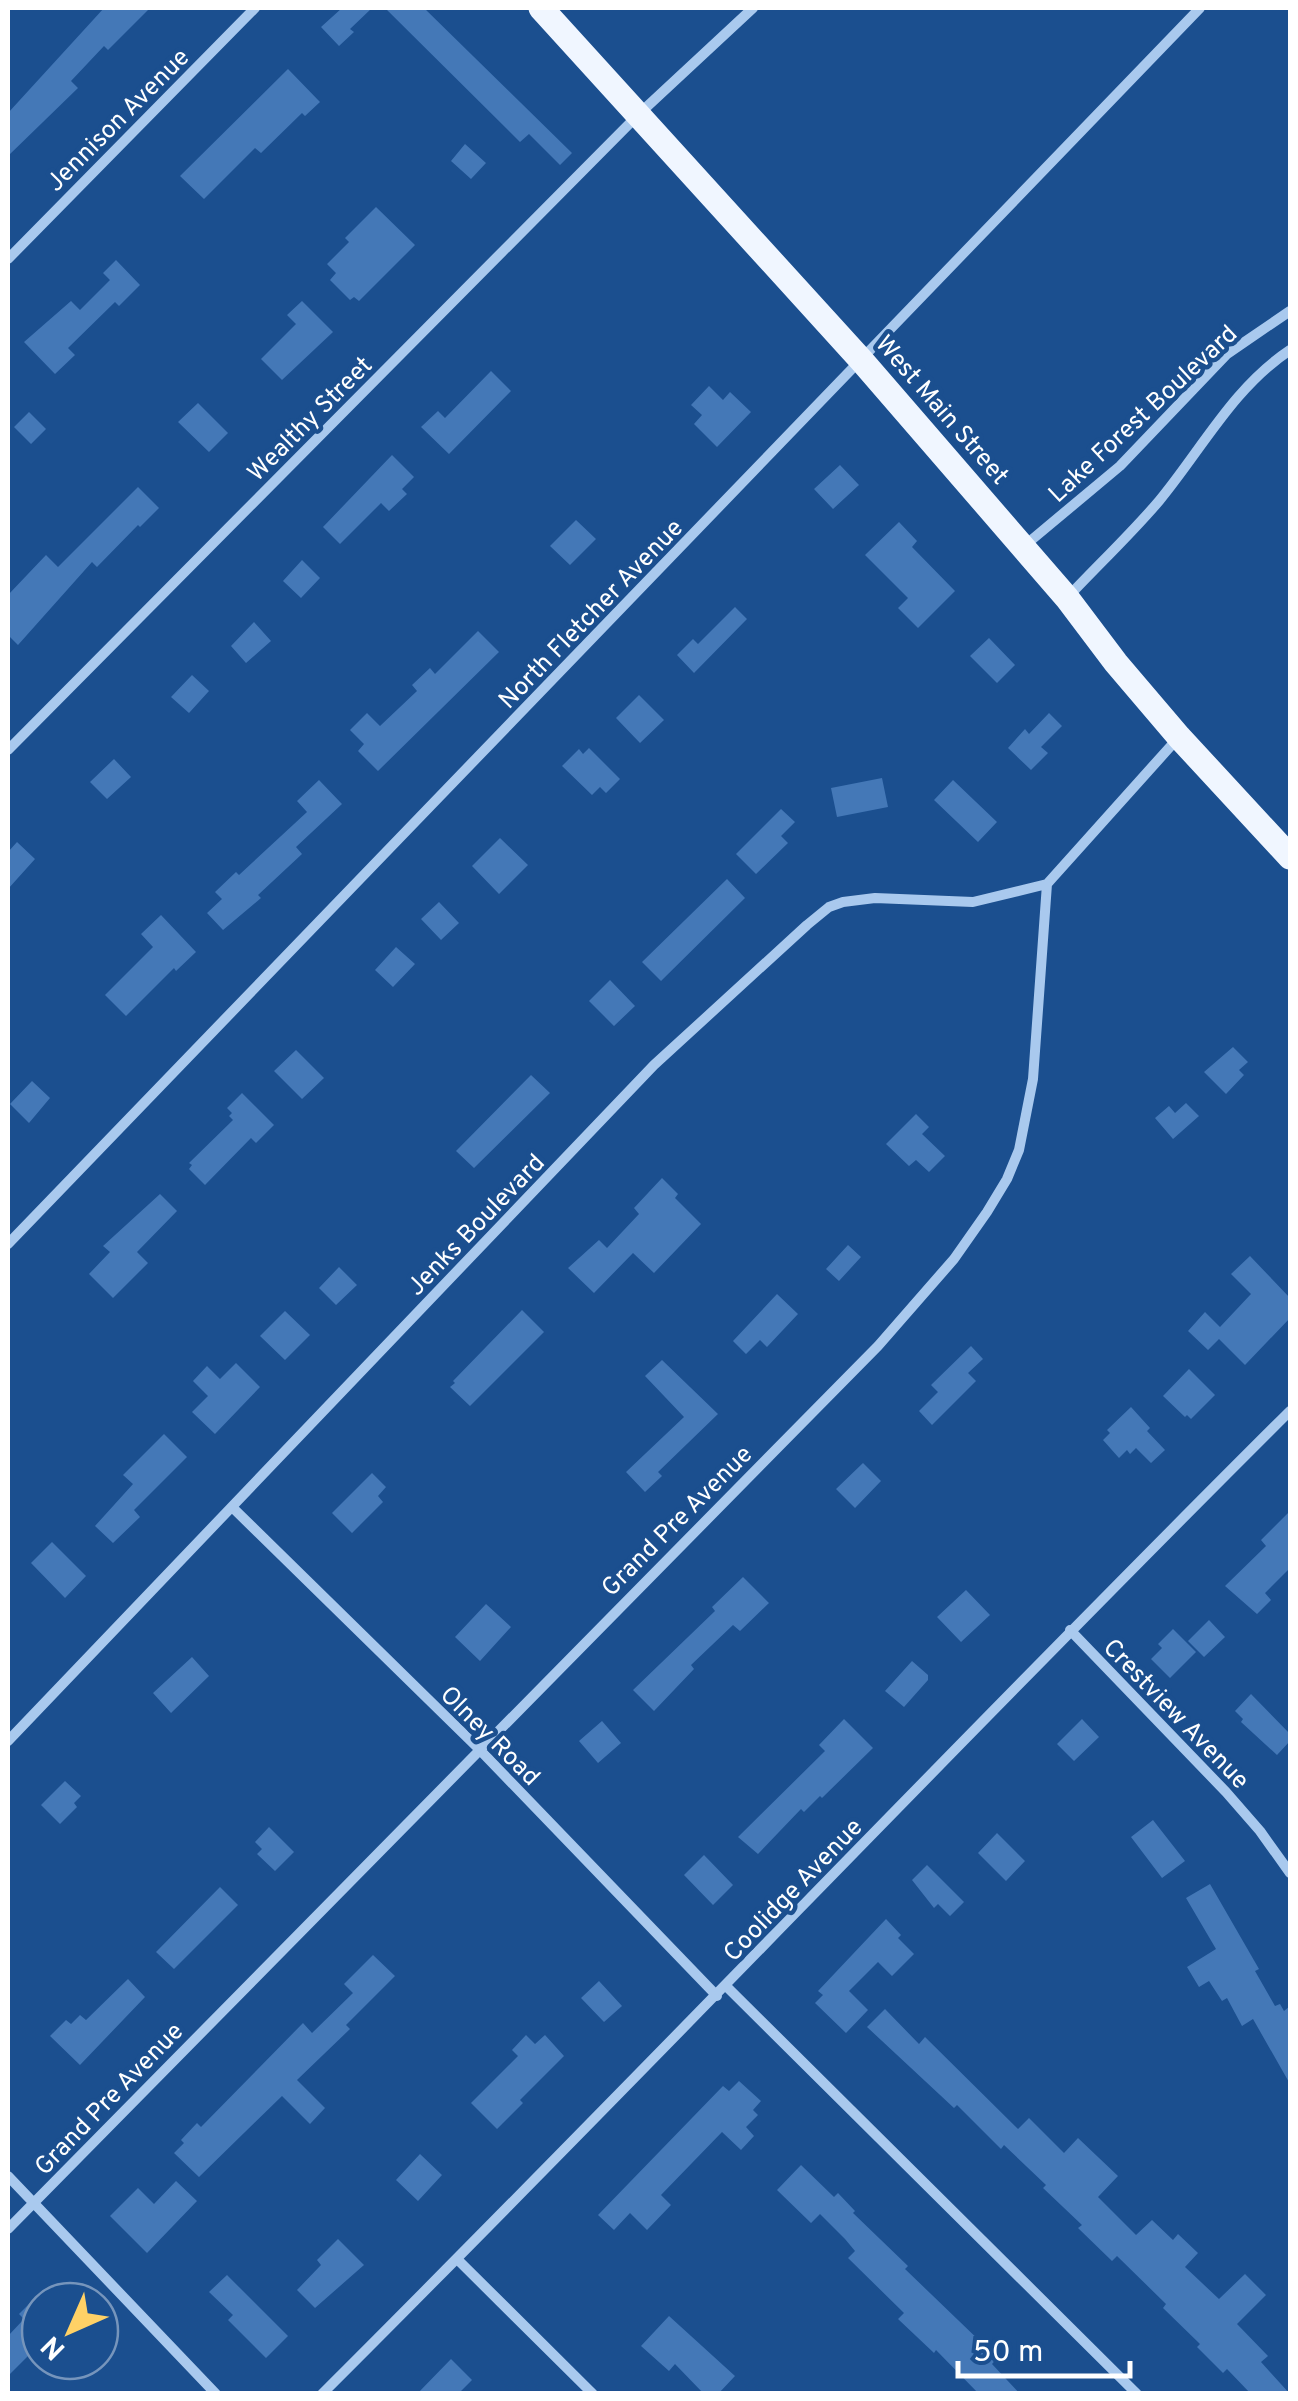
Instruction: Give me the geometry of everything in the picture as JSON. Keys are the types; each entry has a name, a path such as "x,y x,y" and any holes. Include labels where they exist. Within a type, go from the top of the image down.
{"main road":[{"name":"West Main Street","path":"542,8 862,361 1068,598 1116,663 1179,737 1290,857"}],"street":[{"name":"Jennison Avenue","path":"8,259 255,8"},
{"name":"Wealthy Street","path":"8,750 639,114 753,8"},
{"name":"North Fletcher Avenue","path":"8,1244 1200,8"},
{"name":"Lake Forest Boulevard","path":"1024,547 1120,466 1227,354 1290,311"},
{"name":"Lake Forest Boulevard","path":"1068,598 1158,501 1224,412 1264,368 1290,350"},
{"path":"1048,884 1179,737"},
{"name":"Jenks Boulevard","path":"8,1741 654,1066 806,924 843,902 875,898 973,902 1048,884"},
{"name":"Grand Pre Avenue","path":"8,2229 878,1346 932,1286 1007,1179 1025,1131 1033,1078 1048,884"},
{"name":"Coolidge Avenue","path":"322,2394 717,1996 1070,1630 1290,1411"},
{"name":"Olney Road","path":"232,1507 478,1748 717,1996"},
{"name":"Crestview Avenue","path":"1070,1630 1226,1792 1290,1874"},
{"path":"726,1986 1138,2394"},
{"path":"8,2176 216,2394"},
{"path":"458,2259 593,2394"}],"building":[{"path":"104,8 150,8 108,50 104,46 71,81 78,88 8,156 8,113"},
{"path":"342,8 372,8 339,46 321,27"},
{"path":"385,8 424,8 572,153 560,165 529,134 520,142"},
{"path":"288,69 320,102 305,116 302,113 261,153 255,148 204,199 180,176"},
{"path":"465,144 486,163 471,179 451,161"},
{"path":"376,207 415,245 359,301 354,297 350,300 330,280 336,273 327,264 349,242 345,238"},
{"path":"116,260 140,285 119,306 115,302 68,348 75,355 55,374 24,342 71,301 80,310 110,280 103,273"},
{"path":"302,301 333,332 282,380 261,359 296,324 287,315"},
{"path":"491,371 511,391 449,454 421,427 438,411 445,418"},
{"path":"709,386 723,400 730,392 751,412 717,447 694,424 702,415 691,405"},
{"path":"198,403 228,433 209,452 178,422"},
{"path":"29,412 46,429 31,444 14,427"},
{"path":"392,455 414,477 402,489 407,494 389,511 381,503 340,544 323,527"},
{"path":"840,465 859,485 833,509 814,489"},
{"path":"138,487 159,508 97,567 92,562 18,645 8,635 8,595 46,555 58,567"},
{"path":"576,520 596,539 570,565 550,546"},
{"path":"899,522 917,541 912,547 955,591 918,628 898,608 908,598 865,555"},
{"path":"302,560 320,578 301,598 283,581"},
{"path":"735,607 747,619 694,673 677,655 693,639 698,644"},
{"path":"254,622 271,641 246,663 231,646"},
{"path":"478,631 499,652 378,771 358,751 364,744 350,730 367,713 380,726 417,691 412,685 430,668 435,674"},
{"path":"989,638 1015,665 997,683 970,656"},
{"path":"192,675 209,691 189,713 171,697"},
{"path":"639,695 664,720 640,743 616,718"},
{"path":"1049,713 1062,726 1041,747 1048,753 1031,770 1008,748 1025,729 1029,734"},
{"path":"589,748 620,779 606,793 600,787 592,795 562,766 579,749 583,754"},
{"path":"114,759 131,777 107,799 90,782"},
{"path":"882,778 888,807 837,817 831,788"},
{"path":"319,780 342,804 296,847 302,854 258,895 261,898 223,930 207,913 222,899 215,892 307,812 297,801"},
{"path":"953,780 997,822 978,842 934,800"},
{"path":"781,809 795,822 781,836 788,843 756,874 736,854"},
{"path":"500,838 528,865 499,894 472,866"},
{"path":"17,842 35,859 8,889 8,852"},
{"path":"727,879 745,898 661,981 642,962"},
{"path":"439,902 459,923 441,940 421,919"},
{"path":"161,915 196,952 176,971 174,968 126,1016 105,995 153,947 141,934"},
{"path":"396,947 415,964 393,987 375,970"},
{"path":"610,980 635,1006 614,1026 589,1001"},
{"path":"1233,1047 1248,1062 1239,1070 1244,1075 1226,1094 1204,1072"},
{"path":"296,1050 324,1078 302,1099 274,1071"},
{"path":"531,1075 550,1093 474,1168 456,1151"},
{"path":"32,1081 50,1098 29,1123 10,1104"},
{"path":"242,1093 274,1125 256,1143 251,1138 205,1185 189,1169 189,1163 233,1120 227,1108"},
{"path":"1186,1103 1199,1116 1173,1139 1155,1118 1169,1106 1175,1113"},
{"path":"916,1114 929,1127 922,1134 945,1156 929,1172 916,1160 909,1166 886,1144"},
{"path":"662,1178 678,1194 675,1198 701,1224 654,1273 633,1253 594,1293 568,1268 599,1240 607,1248 639,1214 634,1208"},
{"path":"160,1194 177,1211 137,1252 148,1263 113,1298 89,1274 110,1252 103,1246"},
{"path":"848,1245 861,1257 839,1281 826,1269"},
{"path":"1250,1256 1290,1298 1290,1318 1245,1365 1219,1339 1208,1350 1188,1331 1205,1312 1220,1327 1251,1294 1231,1274"},
{"path":"339,1267 357,1285 336,1305 319,1288"},
{"path":"777,1294 798,1314 767,1347 760,1340 746,1354 733,1341"},
{"path":"522,1310 544,1332 470,1406 450,1387 453,1381"},
{"path":"285,1311 310,1335 285,1360 260,1336"},
{"path":"971,1346 983,1359 968,1373 976,1381 932,1425 919,1411 938,1392 931,1385"},
{"path":"662,1360 718,1414 658,1472 662,1476 645,1492 626,1472 684,1417 645,1376"},
{"path":"236,1363 260,1387 215,1434 192,1412 208,1396 193,1381 207,1366 220,1379"},
{"path":"1189,1369 1215,1395 1191,1419 1163,1396"},
{"path":"1131,1407 1165,1450 1151,1463 1136,1448 1119,1458 1103,1440 1110,1433 1107,1430"},
{"path":"164,1434 187,1457 134,1510 140,1517 113,1543 95,1526 133,1484 123,1475"},
{"path":"863,1463 881,1481 855,1508 836,1489"},
{"path":"372,1473 386,1487 378,1496 383,1502 352,1533 332,1513"},
{"path":"1290,1511 1290,1568 1265,1593 1271,1600 1257,1614 1225,1586 1266,1546 1261,1540"},
{"path":"52,1542 86,1576 65,1598 31,1563"},
{"path":"743,1577 769,1603 740,1631 733,1625 691,1665 694,1669 654,1711 633,1690 715,1611 712,1607"},
{"path":"966,1590 990,1615 961,1642 937,1617"},
{"path":"486,1604 511,1627 480,1661 455,1637"},
{"path":"1209,1620 1225,1637 1204,1657 1188,1641"},
{"path":"1173,1629 1196,1652 1170,1678 1151,1659 1162,1648 1158,1644"},
{"path":"192,1657 209,1676 171,1713 153,1693"},
{"path":"912,1661 928,1675 928,1680 904,1707 885,1691"},
{"path":"1251,1694 1290,1734 1290,1741 1277,1755 1241,1722 1243,1719 1235,1711"},
{"path":"844,1719 873,1748 822,1798 804,1812 801,1809 758,1854 738,1837 825,1751 819,1745"},
{"path":"1082,1719 1099,1737 1074,1761 1057,1744"},
{"path":"602,1721 621,1743 598,1763 579,1741"},
{"path":"65,1781 81,1796 74,1803 77,1807 60,1824 41,1805"},
{"path":"1153,1820 1185,1861 1162,1878 1131,1837"},
{"path":"269,1827 294,1852 275,1871 257,1854 262,1849 255,1842"},
{"path":"997,1833 1025,1861 1006,1881 978,1853"},
{"path":"704,1855 733,1885 713,1905 684,1875"},
{"path":"927,1865 964,1902 950,1916 938,1904 934,1908 912,1880"},
{"path":"1210,1884 1259,1969 1255,1971 1275,2006 1280,2004 1284,2011 1290,2006 1290,2084 1253,2019 1242,2026 1227,1998 1222,2001 1209,1981 1199,1987 1187,1967 1216,1949 1186,1898"},
{"path":"220,1887 238,1905 174,1969 156,1952"},
{"path":"886,1919 914,1954 892,1976 878,1962 849,1991 868,2010 846,2033 815,2003 823,1995 818,1991"},
{"path":"373,1955 395,1976 346,2025 350,2029 297,2080 325,2108 310,2124 282,2096 199,2177 174,2153 184,2143 181,2140 197,2123 201,2127 303,2023 312,2033 353,1993 344,1984"},
{"path":"128,1979 145,1997 80,2065 50,2036 66,2020 71,2024 80,2015 86,2020"},
{"path":"599,1981 622,2006 604,2022 581,1998"},
{"path":"885,2009 919,2044 925,2037 1018,2129 1029,2118 1064,2153 1078,2138 1118,2176 1098,2197 1136,2235 1152,2220 1173,2240 1178,2234 1198,2253 1185,2267 1219,2299 1245,2274 1266,2295 1237,2324 1268,2356 1261,2362 1290,2394 1251,2394 1227,2369 1223,2373 1163,2308 1166,2304 1117,2256 1112,2261 1078,2228 1082,2225 1043,2188 1046,2185 1004,2145 1001,2149 957,2105 954,2108 867,2027"},
{"path":"526,2035 535,2044 545,2035 564,2056 497,2129 471,2103 518,2056 512,2050"},
{"path":"739,2081 761,2101 753,2110 758,2115 746,2127 754,2136 741,2150 722,2132 661,2195 671,2205 647,2230 630,2213 614,2230 598,2215 723,2086 729,2091"},
{"path":"420,2154 442,2175 418,2201 396,2180"},
{"path":"801,2165 834,2197 838,2193 853,2213 908,2266 905,2269 999,2356 992,2364 1020,2394 979,2394 936,2350 934,2353 898,2319 904,2313 848,2258 855,2251 845,2239 820,2214 811,2223 777,2190"},
{"path":"176,2181 197,2201 147,2253 110,2216 138,2188 154,2204"},
{"path":"338,2239 364,2265 315,2308 297,2290 321,2265 317,2260"},
{"path":"227,2275 288,2336 266,2358 228,2320 233,2315 209,2292"},
{"path":"669,2316 735,2376 718,2394 704,2394 675,2364 669,2371 641,2346"},
{"path":"20,2323 20,2364 8,2376 8,2336"},
{"path":"451,2359 472,2380 458,2394 417,2394"}]}
